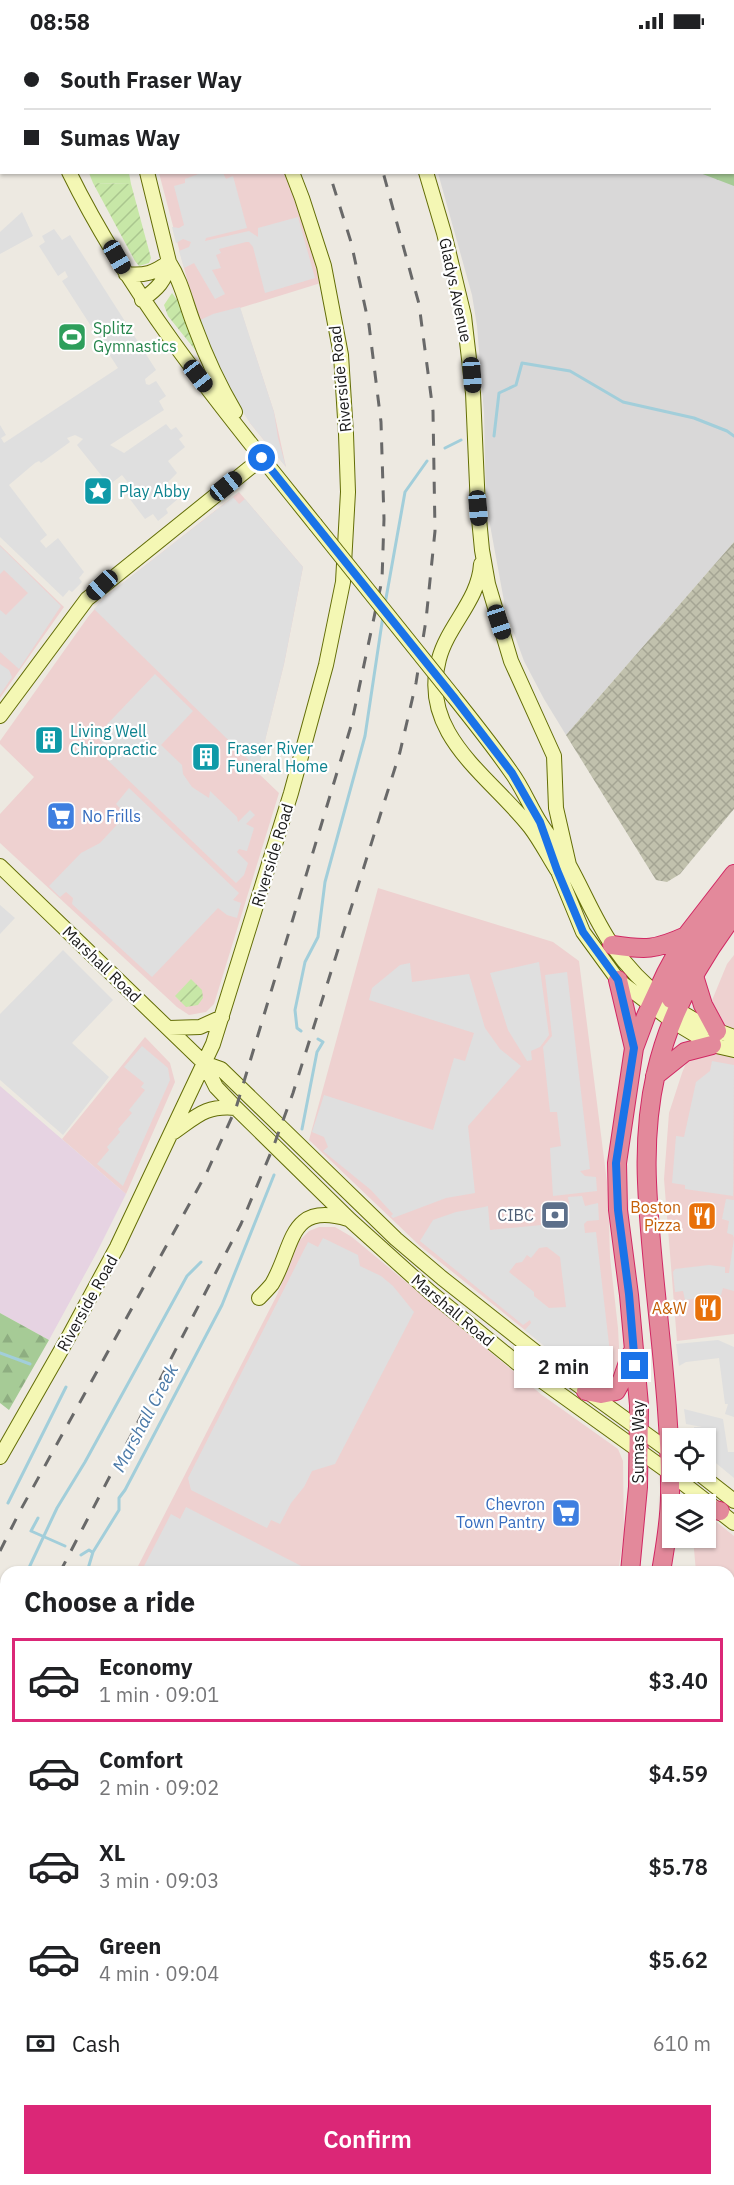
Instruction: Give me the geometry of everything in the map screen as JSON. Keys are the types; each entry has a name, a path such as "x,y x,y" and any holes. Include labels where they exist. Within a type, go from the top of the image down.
{"highway":[{"name":"Sumas Way","path":"669,1428 645,1185 646,1135 665,1007 686,936 734,874"},
{"path":"665,1007 681,973 706,933 734,895"},
{"name":"Sumas Way","path":"631,1566 636,1518 639,1405 618,1210 616,1163 634,1048 665,1007 694,976 734,915"},
{"path":"612,945 650,949 662,947 686,936"},
{"path":"655,1076 685,1052 721,1038 703,1005 694,976"},
{"path":"618,980 634,1048"},
{"path":"586,1391 601,1394 616,1391 633,1346"},
{"name":"Sumas Way","path":"662,1566 667,1548"}],"main road":[{"path":"70,174 142,300 262,458 512,773 563,868 583,932 618,980 721,1038 734,1050"},
{"path":"147,174 169,262 179,277 195,327 215,377 262,458"},
{"name":"Riverside Road","path":"0,1457 111,1257 213,1044 291,793 326,665 343,582 348,492 341,355 324,266 293,174"},
{"name":"Gladys Avenue","path":"427,174 456,277 470,356 482,550 493,603 512,661 554,756 556,808 563,868"},
{"path":"126,274 146,275 169,262"},
{"path":"142,300 162,284 169,262"},
{"path":"0,717 87,599 262,458"},
{"path":"482,550 481,573 473,594 450,633 438,660 435,691 441,721 452,742 563,868 584,897 612,945 665,1007"},
{"path":"463,613 493,603"},
{"name":"Marshall Road","path":"0,866 204,1063 216,1087 350,1220 430,1292 509,1355 662,1467"},
{"path":"169,1028 200,1027 222,1017"},
{"name":"Marshall Road","path":"204,1063 221,1069 396,1239 442,1278 528,1348 662,1446"},
{"path":"172,1133 208,1109 236,1108"},
{"path":"260,1298 272,1284 291,1236 299,1227 317,1215 337,1216 350,1220"},
{"name":"Marshall Road","path":"683,1482 723,1511"},
{"name":"Marshall Road","path":"704,1482 723,1511"}],"shaded area":[{"path":"159,174 285,174 307,223 324,282 240,308 274,412 286,467 250,423 197,317"},
{"path":"198,174 224,174 226,179 233,176 247,228 206,238 205,241 249,231 258,237 258,228 298,217 315,278 265,293 253,247 246,242 219,249 221,253 216,255 221,268 212,270 225,294 215,299 194,263 184,268 179,251 189,247 191,242 183,239 176,243 172,227 179,228 184,225 174,186 185,183 185,179"},
{"path":"438,174 734,174 734,542 566,735 524,661 506,612 486,503 484,413 477,326 472,295"},
{"path":"22,212 33,236 0,254 0,232"},
{"path":"54,229 62,240 70,235 156,370 145,379 146,384 149,385 156,381 166,396 159,401 164,410 110,445 124,453 166,424 171,430 176,427 183,436 179,439 185,447 168,461 177,473 167,483 179,498 166,509 168,513 158,521 153,514 145,519 126,494 133,489 122,475 109,485 77,445 83,439 75,435 67,438 70,442 41,463 39,461 35,463 9,485 47,535 40,541 46,548 58,538 84,572 79,578 82,582 63,597 0,537 0,425 6,435 1,438 4,443 118,368 62,281 68,277 65,271 58,276 39,246 45,242 42,236"},
{"path":"240,307 274,412 286,467 250,423 235,400 198,321 213,314"},
{"path":"239,492 303,567 284,664 257,772 279,793 214,1004 206,1012 189,1015 177,1007 0,843 0,814 34,777 0,744 0,741 88,617 105,597"},
{"path":"233,497 239,504 245,499 303,567 284,664 258,769 94,609 105,597"},
{"path":"734,542 734,809 680,874 667,882 656,880 566,735"},
{"path":"0,545 64,607 0,698"},
{"path":"0,546 61,606 19,669 0,652 0,610 6,615 28,593 4,570 0,574"},
{"path":"0,664 9,670 12,677 0,695"},
{"path":"155,674 193,711 161,745 182,765 183,774 192,787 209,798 210,791 237,817 238,822 250,810 255,815 246,824 254,828 247,851 239,849 237,852 248,863 244,875 236,883 96,749 102,743 96,736"},
{"path":"129,788 239,893 233,900 241,903 237,918 227,915 218,908 152,977 72,904 73,898 66,892 60,897 49,886 81,853 100,843 126,815 116,804"},
{"path":"378,888 553,942 579,961 608,1190 610,1257 618,1328 620,1367 617,1378 608,1384 599,1385 585,1378 420,1246 309,1140"},
{"path":"0,905 15,918 0,934"},
{"path":"63,950 113,1000 72,1043 109,1077 63,1135 0,1080 0,1014"},
{"path":"734,955 734,1334 677,1341 664,1179 669,1113 682,1073 727,964"},
{"path":"539,962 549,1035 540,1047 531,1051 532,1060 527,1061 508,1030 490,973"},
{"path":"410,963 412,982 469,974 485,1028 500,1049 521,1066 468,1126 475,1193 446,1198 393,1218 391,1216 393,1214 371,1190 323,1151 328,1147 324,1137 312,1132 324,1095 433,1130 454,1058 465,1061 474,1033 369,1000 372,988 400,965"},
{"path":"567,972 590,1169 580,1171 585,1176 596,1177 597,1191 553,1196 550,1148 561,1146 557,1112 550,1112 543,1047 552,1036 545,975"},
{"path":"145,1037 170,1063 175,1082 126,1194 62,1139"},
{"path":"142,1046 168,1068 170,1080 123,1186 97,1164 109,1150 107,1147 120,1132 118,1129 132,1113 129,1110 145,1090 141,1087 144,1083 124,1067"},
{"path":"712,1061 734,1065 733,1196 685,1189 685,1185 672,1183 676,1136 684,1137 696,1082 710,1071"},
{"path":"0,1086 126,1194 49,1340 0,1313"},
{"path":"582,1196 585,1206 598,1203 599,1220 587,1221 584,1224 585,1233 596,1232 612,1370 590,1373 577,1367 581,1356 576,1355 569,1361 553,1348 549,1350 525,1330 531,1323 530,1320 523,1325 420,1241 433,1220 456,1212 488,1206 490,1230 562,1223 570,1212 568,1197","holes":["547,1247 560,1257 566,1307 549,1308 534,1296 534,1292 509,1272 527,1255 531,1258 539,1248"]},
{"path":"726,1199 734,1200 734,1238 733,1235 727,1233 729,1221 722,1219"},
{"path":"319,1227 335,1227 352,1237 542,1395 618,1449 623,1461 624,1534 619,1566 138,1566 277,1295 299,1241 309,1231"},
{"path":"323,1238 358,1255 360,1266 381,1276 393,1286 414,1312 335,1464 312,1471 280,1524 271,1520 267,1528 191,1490 188,1478 308,1242 318,1247"},
{"path":"734,1238 734,1291 723,1288 721,1295 685,1300 683,1291 675,1292 673,1272 675,1269 709,1265 725,1267 725,1273 729,1273"},
{"path":"718,1340 734,1347 734,1417 725,1414 728,1404 725,1404 719,1358 686,1362 679,1366 676,1344"},
{"path":"684,1409 723,1419 728,1452 734,1452 734,1478 716,1463 716,1428 694,1428 702,1427 686,1424"},
{"path":"186,1507 301,1566 144,1566 171,1514 180,1519"},
{"path":"716,1522 734,1536 734,1566 695,1566 694,1548 716,1548"}],"green space":[{"path":"89,174 129,174 131,184 93,183"},
{"path":"703,174 734,174 734,186"},
{"path":"93,183 131,184 151,258 149,263 139,266 135,261"},
{"path":"172,293 180,304 196,351 168,316 164,305"},
{"path":"191,979 202,990 203,998 198,1005 186,1007 175,996"},
{"path":"0,1313 49,1340 9,1410 0,1403"}],"waterway":[{"path":"494,436 499,393 516,385 522,363 570,371 623,402 694,418 734,436"},
{"path":"445,448 461,440"},
{"path":"385,604 405,492 427,461"},
{"path":"301,1031 297,1028 295,1010 305,962 318,937 325,882 365,736 383,616"},
{"path":"302,1129 317,1052 323,1042 318,1039"},
{"name":"Marshall Creek","path":"89,1566 93,1552 119,1510 119,1498 222,1305 274,1175"},
{"path":"30,1566 57,1508 85,1462 187,1276 201,1262"},
{"path":"0,1353 30,1364"},
{"path":"8,1503 66,1387"},
{"path":"38,1518 31,1531 65,1546"},
{"path":"81,1555 89,1550 92,1552"}],"railway":[{"path":"0,1551 207,1172 236,1108 351,726 382,580 384,519 381,422 369,325 351,242 330,174"},
{"path":"63,1566 241,1224 274,1145 293,1093 400,752 416,683 426,620 435,531 433,411 419,304 384,174"}],"place":[{"name":"Splitz Gymnastics","path":"72,337"},
{"name":"Play Abby","path":"98,491"},
{"name":"Living Well Chiropractic","path":"49,740"},
{"name":"Fraser River Funeral Home","path":"206,757"},
{"name":"No Frills","path":"61,816"},
{"name":"CIBC","path":"555,1215"},
{"name":"Boston Pizza","path":"702,1216"},
{"name":"A&W","path":"708,1308"},
{"name":"Chevron Town Pantry","path":"566,1513"}],"route":[{"path":"262,458 512,773 540,822 583,932 618,980 634,1048 616,1163 618,1210 629,1294 635,1366"}]}
